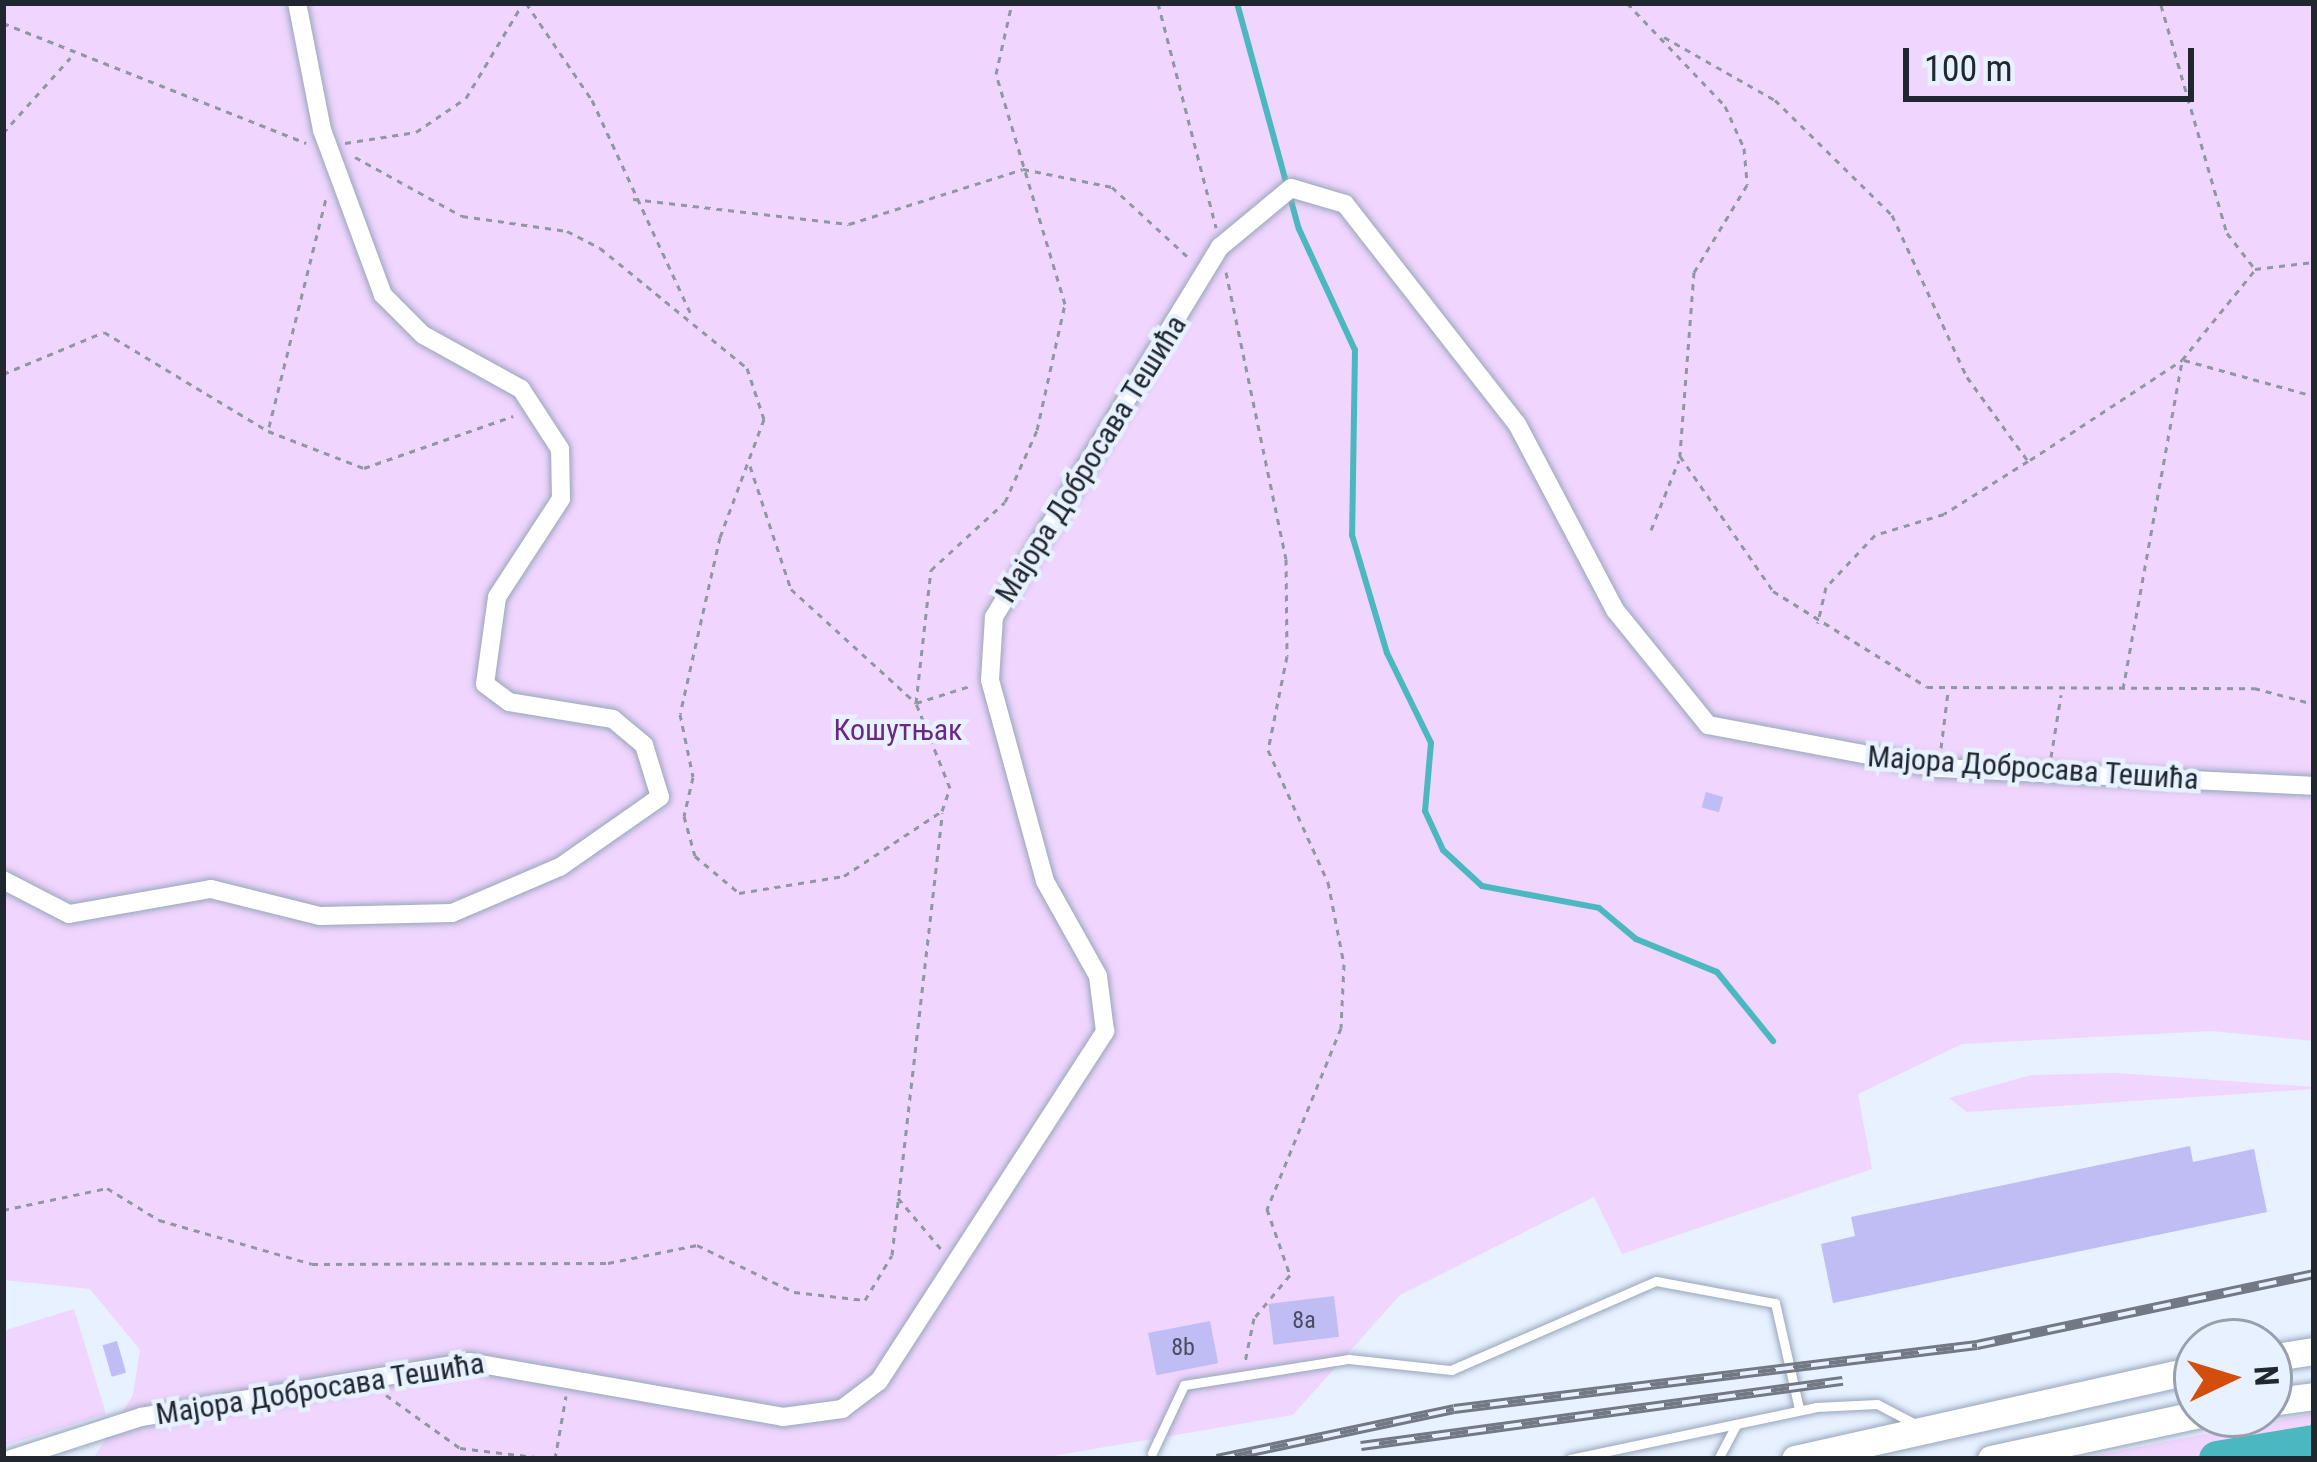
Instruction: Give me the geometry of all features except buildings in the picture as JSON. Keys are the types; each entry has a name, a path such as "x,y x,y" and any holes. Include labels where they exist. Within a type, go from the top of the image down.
{"main road":[{"path":"1795,1459 2173,1375"},
{"path":"1991,1459 2173,1420"}],"street":[{"path":"3,880 69,914 212,889 320,916 424,916 521,887 641,820 659,780 631,733 583,706 509,703 482,674 496,597 567,474 537,407 490,367 423,335 383,295 327,146 297,3"},
{"name":"Мајора Добросава Тешића","path":"11,1459 141,1417 502,1361 758,1416 818,1416 879,1381 959,1270 1097,1056 1107,1014 1092,962 1045,881 990,680 987,646 1009,586 1220,248 1299,187 1345,204 1517,424 1615,610 1696,716 1770,743 1938,768 2314,786"}],"lane":[{"path":"1152,1453 1184,1385 1244,1368 1348,1359 1451,1370 1656,1281 1689,1283 1784,1313 1799,1409"},
{"path":"1570,1459 1799,1409 1876,1404 1927,1430"},
{"path":"1718,1459 1737,1424"}],"path":[{"path":"327,146 416,132 466,98 525,3 592,100 633,199 691,314"},
{"path":"916,703 931,570 1005,502 1054,361 1065,304 996,74 1012,3"},
{"path":"1158,3 1220,248 1286,560 1288,656 1268,750 1328,882 1344,964 1341,1028 1267,1209 1290,1275 1254,1318 1244,1368"},
{"path":"1628,3 1725,106 1747,185 1694,272 1680,456 1651,530"},
{"path":"2161,5 2227,232 2255,269"},
{"path":"3,22 71,56 274,137 327,146 462,216 567,231 691,314 748,368 764,418 720,536 680,714 695,856 739,892 790,888 844,877 942,811"},
{"path":"1659,35 1775,100 1892,214 1967,377 2028,461"},
{"path":"3,133 71,56"},
{"path":"268,430 334,167"},
{"path":"633,199 849,224 1023,170 1112,187 1205,273"},
{"path":"1818,624 1826,587 1875,535 1944,514 2182,360 2255,269 2314,262"},
{"path":"3,374 104,332 268,430 364,468 537,407"},
{"path":"2182,360 2314,396"},
{"path":"2122,692 2182,360"},
{"path":"1680,456 1774,591 1818,624 1948,690 2061,693 2254,688 2314,704"},
{"path":"3,1210 107,1188 159,1220 312,1264 608,1263 697,1246 794,1292 865,1300 892,1255 942,811 950,788 916,703 791,589 750,464"},
{"path":"916,703 990,680"},
{"path":"1938,768 1948,690"},
{"path":"2049,773 2061,693"},
{"path":"897,1197 959,1270"},
{"path":"373,1380 460,1448 554,1459 574,1373"}],"green space":[{"name":"Кошутњак","path":"3,3 2314,3 2314,1041 2212,1031 1962,1044 1858,1094 1872,1169 1622,1254 1594,1197 1400,1295 1293,1415 1035,1459 93,1459 133,1395 140,1350 90,1289 3,1280"},
{"path":"2117,1073 2314,1089 1967,1112 1949,1098 2031,1075"},
{"path":"74,1309 106,1414 3,1446 3,1331"},
{"path":"2314,1413 2314,1439 2194,1459 2075,1459 2184,1438 2293,1438 2293,1417"}],"waterway":[{"path":"1237,3 1299,229 1355,350 1352,535 1387,653 1431,743 1425,811 1443,850 1482,886 1599,908 1636,939 1717,972 1773,1041"},
{"path":"2217,1459 2314,1443"}],"railway":[{"path":"1217,1459 1454,1409 1977,1345 2314,1274"},
{"path":"1361,1446 1843,1381"}]}
